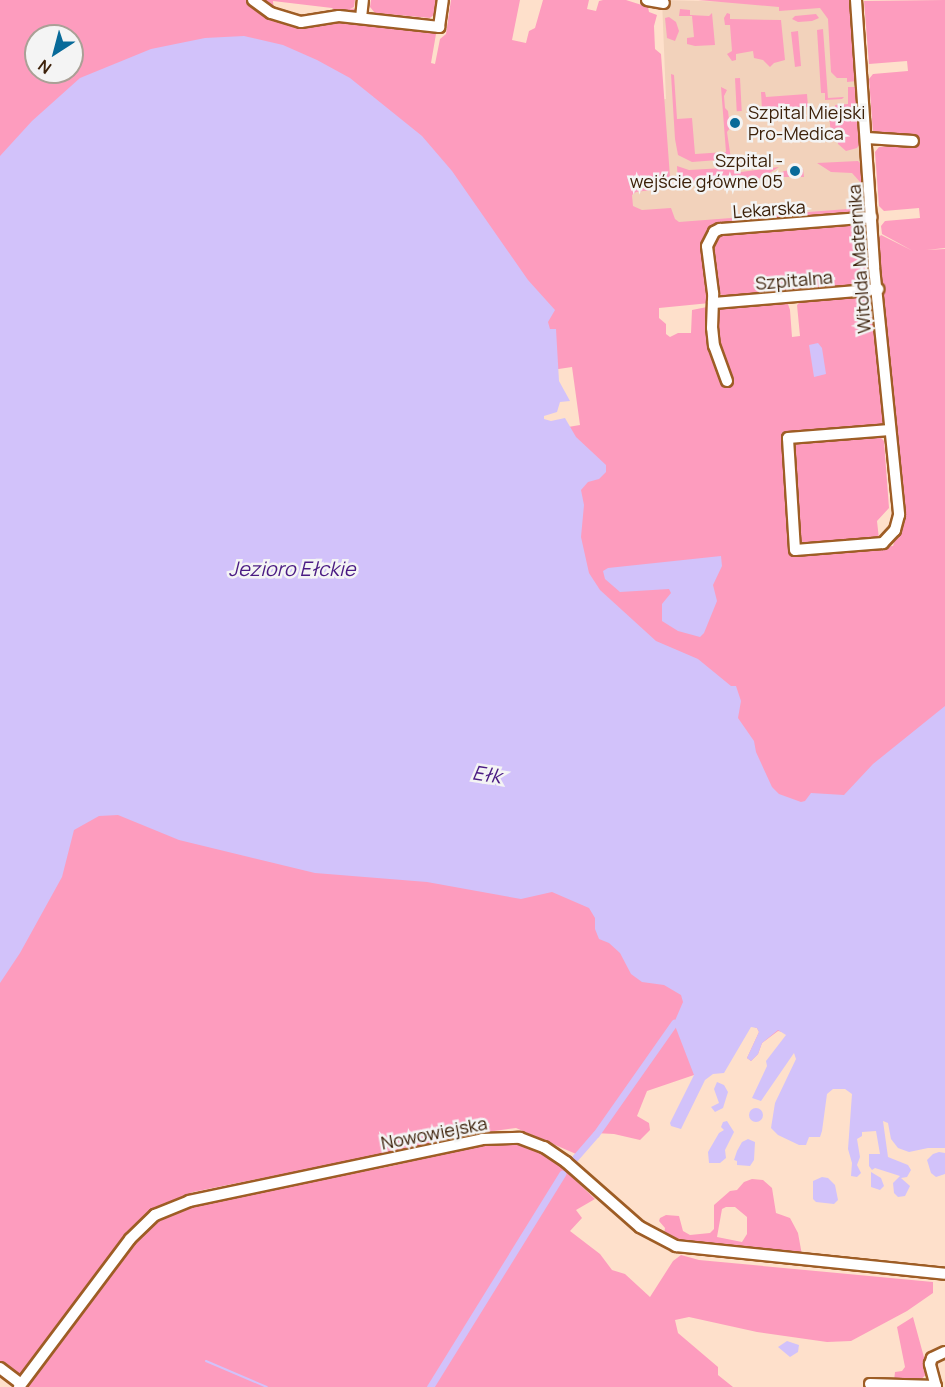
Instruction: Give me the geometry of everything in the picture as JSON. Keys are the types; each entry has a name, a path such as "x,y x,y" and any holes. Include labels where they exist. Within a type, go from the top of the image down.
{"street":[{"path":"253,0 271,13 301,22 339,16 438,27 443,0"},
{"path":"361,18 363,0"},
{"path":"647,0 664,3"},
{"name":"Witolda Maternika","path":"856,0 872,218 899,515 895,530 883,543 795,550 788,438 890,430"},
{"path":"867,138 913,141"},
{"name":"Lekarska","path":"727,381 714,346 708,246 714,232 720,229 872,218"},
{"name":"Szpitalna","path":"712,303 878,289"},
{"name":"Nowowiejska","path":"20,1385 130,1239 155,1215 189,1200 482,1139 520,1138 544,1147 566,1162 639,1227 676,1246 945,1274"},
{"path":"870,1384 936,1387 930,1364 932,1358 945,1352"},
{"path":"0,1368 20,1385"}],"shaded area":[{"path":"0,0 250,0 270,15 401,26 401,30 403,26 414,27 414,31 428,33 429,28 436,34 431,63 435,64 440,39 446,34 451,0 520,0 512,40 526,43 529,31 535,28 543,0 589,0 587,9 596,11 599,1 603,0 626,0 648,7 649,12 657,15 654,26 655,49 661,54 670,177 666,188 636,192 632,195 633,206 642,210 671,208 675,219 679,222 848,209 853,207 859,197 865,195 867,214 710,232 710,303 659,308 659,318 666,324 666,334 670,337 678,333 691,333 692,310 707,307 711,353 726,387 733,386 718,347 721,347 719,328 715,328 715,313 719,306 787,301 792,337 800,336 797,305 802,300 867,295 873,301 876,338 879,344 875,349 879,354 887,423 883,427 782,434 792,553 893,546 896,536 886,328 875,242 881,235 913,251 882,234 881,226 885,221 920,218 919,208 884,211 879,206 875,152 879,147 914,144 913,135 879,137 873,133 869,79 873,74 908,71 907,61 869,64 864,1 945,0 945,248 926,250 945,249 945,802 850,871 589,631 568,427 580,425 572,367 552,370 372,96 0,257"},
{"path":"255,0 355,0 354,7 350,9 359,8 356,13 339,14 332,8 273,1 274,12"},
{"path":"371,0 438,0 435,14 430,18 375,13 370,7"},
{"name":"Szpital Miejski Pro-Medica","path":"662,0 853,5 869,209 618,230 606,103 666,99"},
{"path":"698,0 852,0 857,81 847,82 847,78 837,78 831,72 828,19 820,8 779,11 779,7"},
{"path":"680,9 690,10 690,15 709,16 712,13 715,45 687,44 687,38 694,37 692,16 679,16"},
{"path":"727,13 730,14 730,19 781,20 785,60 774,63 770,67 763,60 754,58 753,51 736,54 736,60 732,61 727,54 732,51 730,25 725,25 724,18"},
{"path":"816,14 819,18 812,21 798,22 792,19 795,16"},
{"path":"669,17 676,22 679,31 675,41 667,38 665,18"},
{"path":"823,29 828,98 844,97 842,99 825,100 825,93 821,93 817,30"},
{"path":"798,31 801,66 795,67 791,32"},
{"path":"671,74 674,75 677,119 692,118 695,154 726,152 721,87 727,90 724,96 730,128 727,132 731,159 692,162 678,155"},
{"path":"735,78 740,78 742,111 737,111"},
{"path":"848,87 857,87 861,142 857,148 846,151 838,144 837,134 831,134 829,115 836,115 835,105 848,104"},
{"path":"761,92 765,92 766,97 807,94 808,107 762,110"},
{"path":"858,161 863,166 864,182 861,183 852,173 831,172 817,163"},
{"path":"677,166 689,170 724,168 741,172 779,167 761,178 682,184 678,182"},
{"path":"803,169 804,177 775,177 784,171"},
{"path":"856,223 862,228 866,280 862,285 724,297 718,292 714,239 718,233"},
{"path":"880,437 884,441 889,508 877,521 879,539 805,544 799,539 792,448 797,444"},
{"path":"65,808 504,848 784,1032 778,1031 762,1043 758,1054 751,1061 747,1058 759,1032 757,1028 751,1026 694,1075 647,1091 637,1116 649,1123 650,1130 640,1140 614,1134 595,1133 576,1154 516,1128 193,1192 163,1205 142,1221 19,1378 0,1363 0,959"},
{"path":"502,1142 530,1146 549,1155 595,1199 576,1210 582,1218 570,1231 600,1254 612,1270 625,1274 650,1297 673,1261 681,1255 699,1260 933,1282 933,1293 907,1311 851,1341 827,1342 757,1332 689,1317 675,1320 678,1333 718,1367 718,1375 733,1387 23,1387 138,1234 153,1221 176,1208 392,1166 477,1145"},
{"path":"752,1179 763,1180 772,1188 776,1213 790,1218 798,1233 802,1255 682,1243 664,1234 665,1228 659,1221 666,1215 679,1216 683,1231 690,1235 710,1233 714,1229 714,1205 730,1191 737,1190 744,1182","holes":["735,1207 747,1217 747,1234 742,1242 717,1237 722,1209"]},
{"path":"913,1317 928,1372 918,1383 894,1381 895,1372 902,1371 905,1367 897,1327"}],"water":[{"name":"Jezioro Ełckie","path":"244,36 283,45 317,60 350,78 422,136 452,171 528,280 555,310 548,322 550,329 556,329 559,381 570,401 560,402 557,412 544,416 544,419 551,421 565,418 576,437 606,465 606,472 599,479 588,482 581,490 584,505 581,537 589,573 600,590 656,641 698,659 731,686 736,686 741,701 738,718 754,741 756,752 772,787 779,794 801,802 805,801 811,793 844,795 873,764 945,706 945,1148 928,1148 909,1152 898,1148 891,1139 888,1123 883,1121 888,1157 908,1165 911,1170 907,1177 901,1178 910,1186 905,1196 898,1197 894,1193 893,1183 900,1176 875,1168 872,1170 869,1166 869,1154 880,1154 876,1131 862,1132 862,1136 857,1139 860,1157 857,1165 861,1173 857,1177 851,1176 852,1163 848,1149 852,1094 845,1089 833,1089 827,1094 820,1137 809,1137 806,1145 799,1145 778,1135 771,1128 775,1103 796,1059 794,1053 761,1101 752,1098 767,1066 766,1061 786,1035 778,1030 762,1043 758,1054 751,1061 747,1058 759,1032 757,1028 751,1027 724,1073 713,1074 705,1080 681,1129 671,1126 670,1123 694,1075 674,1023 683,1002 681,995 664,985 642,982 631,974 620,953 609,943 599,939 595,929 595,918 589,908 552,892 521,899 427,882 315,873 179,840 118,815 99,816 74,830 62,877 20,953 0,983 0,156 32,121 73,84 84,84 84,76 151,49 205,38"},
{"path":"818,343 822,348 826,374 814,377 809,345"},
{"path":"721,556 722,566 713,585 717,601 704,633 700,637 678,631 662,621 662,604 671,593 669,589 620,592 605,579 603,571 608,568"},
{"path":"717,1082 724,1085 728,1092 723,1108 715,1112 711,1107 719,1103 714,1089"},
{"path":"753,1108 759,1108 763,1115 759,1122 753,1122 749,1118 749,1112"},
{"path":"727,1121 734,1132 725,1150 726,1158 720,1163 709,1163 708,1152 719,1133 724,1130 721,1127 723,1122"},
{"path":"748,1139 755,1142 754,1160 750,1166 737,1165 737,1161 734,1160 737,1151 742,1142"},
{"path":"939,1152 945,1153 945,1174 936,1177 931,1173 927,1160"},
{"path":"871,1172 881,1178 884,1186 880,1190 871,1187"},
{"path":"822,1177 828,1178 835,1185 838,1200 834,1204 816,1202 813,1199 813,1181"},
{"path":"787,1341 799,1345 798,1352 790,1357 778,1347"}],"waterway":[{"path":"574,1159 596,1134 674,1023"},
{"path":"430,1387 562,1174"},
{"path":"206,1361 267,1387"}],"place":[{"name":"Szpital Miejski Pro-Medica","path":"735,123"},
{"name":"Szpital - wejście główne 05","path":"795,171"}],"water label":[{"name":"Ełk","path":"487,774"}]}
